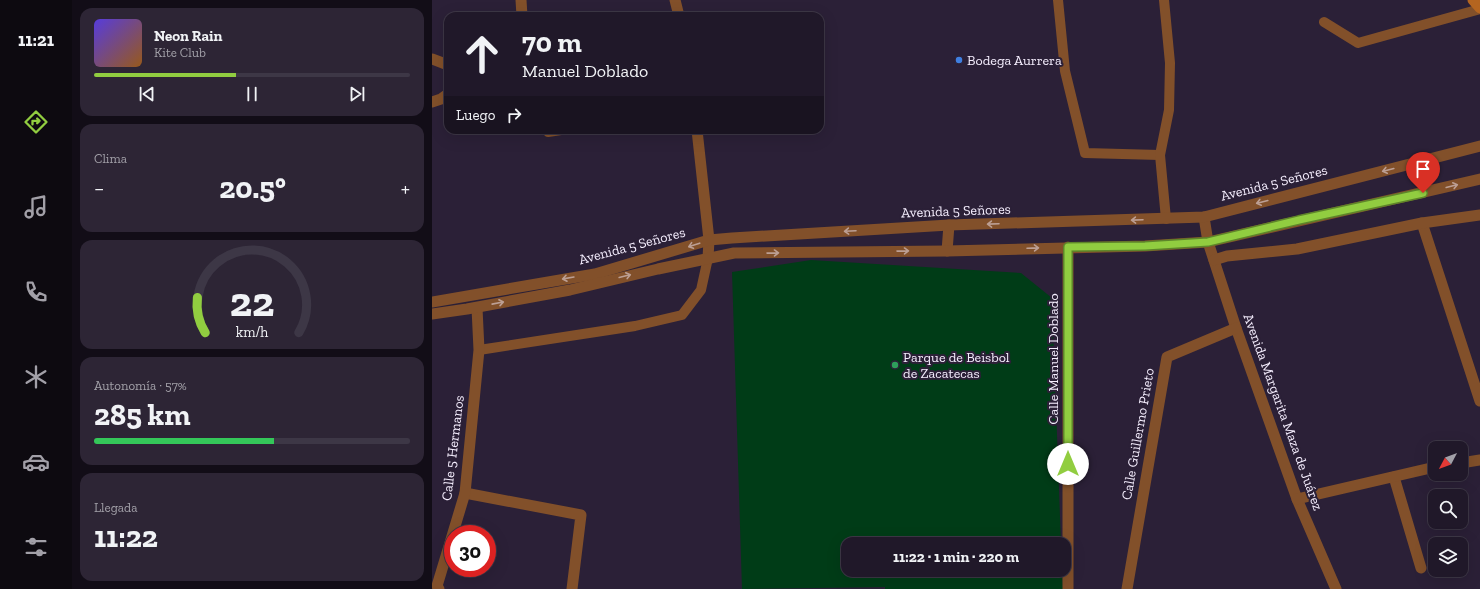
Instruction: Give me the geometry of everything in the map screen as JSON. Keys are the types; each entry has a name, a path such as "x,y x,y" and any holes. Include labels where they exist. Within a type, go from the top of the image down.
{"main road":[{"path":"1473,0 1480,8"}],"street":[{"path":"521,0 522,12"},
{"path":"675,0 677,12"},
{"path":"432,59 444,64"},
{"path":"432,102 444,97"},
{"path":"698,134 709,240 708,258"},
{"name":"Avenida 5 Señores","path":"432,302 595,274 709,240 949,226 1204,217 1480,146"},
{"name":"Avenida 5 Señores","path":"432,314 477,308 570,290 734,253 947,251 1145,246 1208,242 1480,178"},
{"path":"1214,260 1227,256 1297,249 1422,223 1480,215"},
{"name":"Avenida Margarita Maza de Juárez","path":"1204,217 1208,242 1236,328 1297,499 1336,589"},
{"path":"1422,223 1480,401"},
{"path":"947,251 949,226"},
{"name":"Calle Manuel Doblado","path":"1068,247 1068,589"},
{"name":"Calle 5 Hermanos","path":"436,585 465,493 479,350 477,308"},
{"name":"Calle Guillermo Prieto","path":"1126,589 1167,357 1236,328"},
{"path":"1468,462 1480,460"},
{"path":"1297,499 1428,469"},
{"path":"1394,477 1421,568"},
{"path":"465,493 581,515 572,589"}],"lane":[{"path":"1058,0 1065,71 1085,153 1160,155"},
{"path":"1164,0 1170,63 1170,110 1160,155 1166,219"},
{"path":"1324,22 1358,43 1480,8"},
{"path":"479,350 635,326 682,315 701,290 708,258"}],"green space":[{"name":"Parque de Beisbol de Zacatecas","path":"811,260 1021,273 1052,298 1061,537 841,537 841,577 1062,577 1063,589 885,589 885,587 742,589 732,272"}],"place":[{"name":"Bodega Aurrera","path":"959,60"},
{"name":"Parque de Beisbol de Zacatecas","path":"895,365"}],"route":[{"path":"1068,464 1068,247 1145,246 1208,242 1299,220 1423,193"}]}
